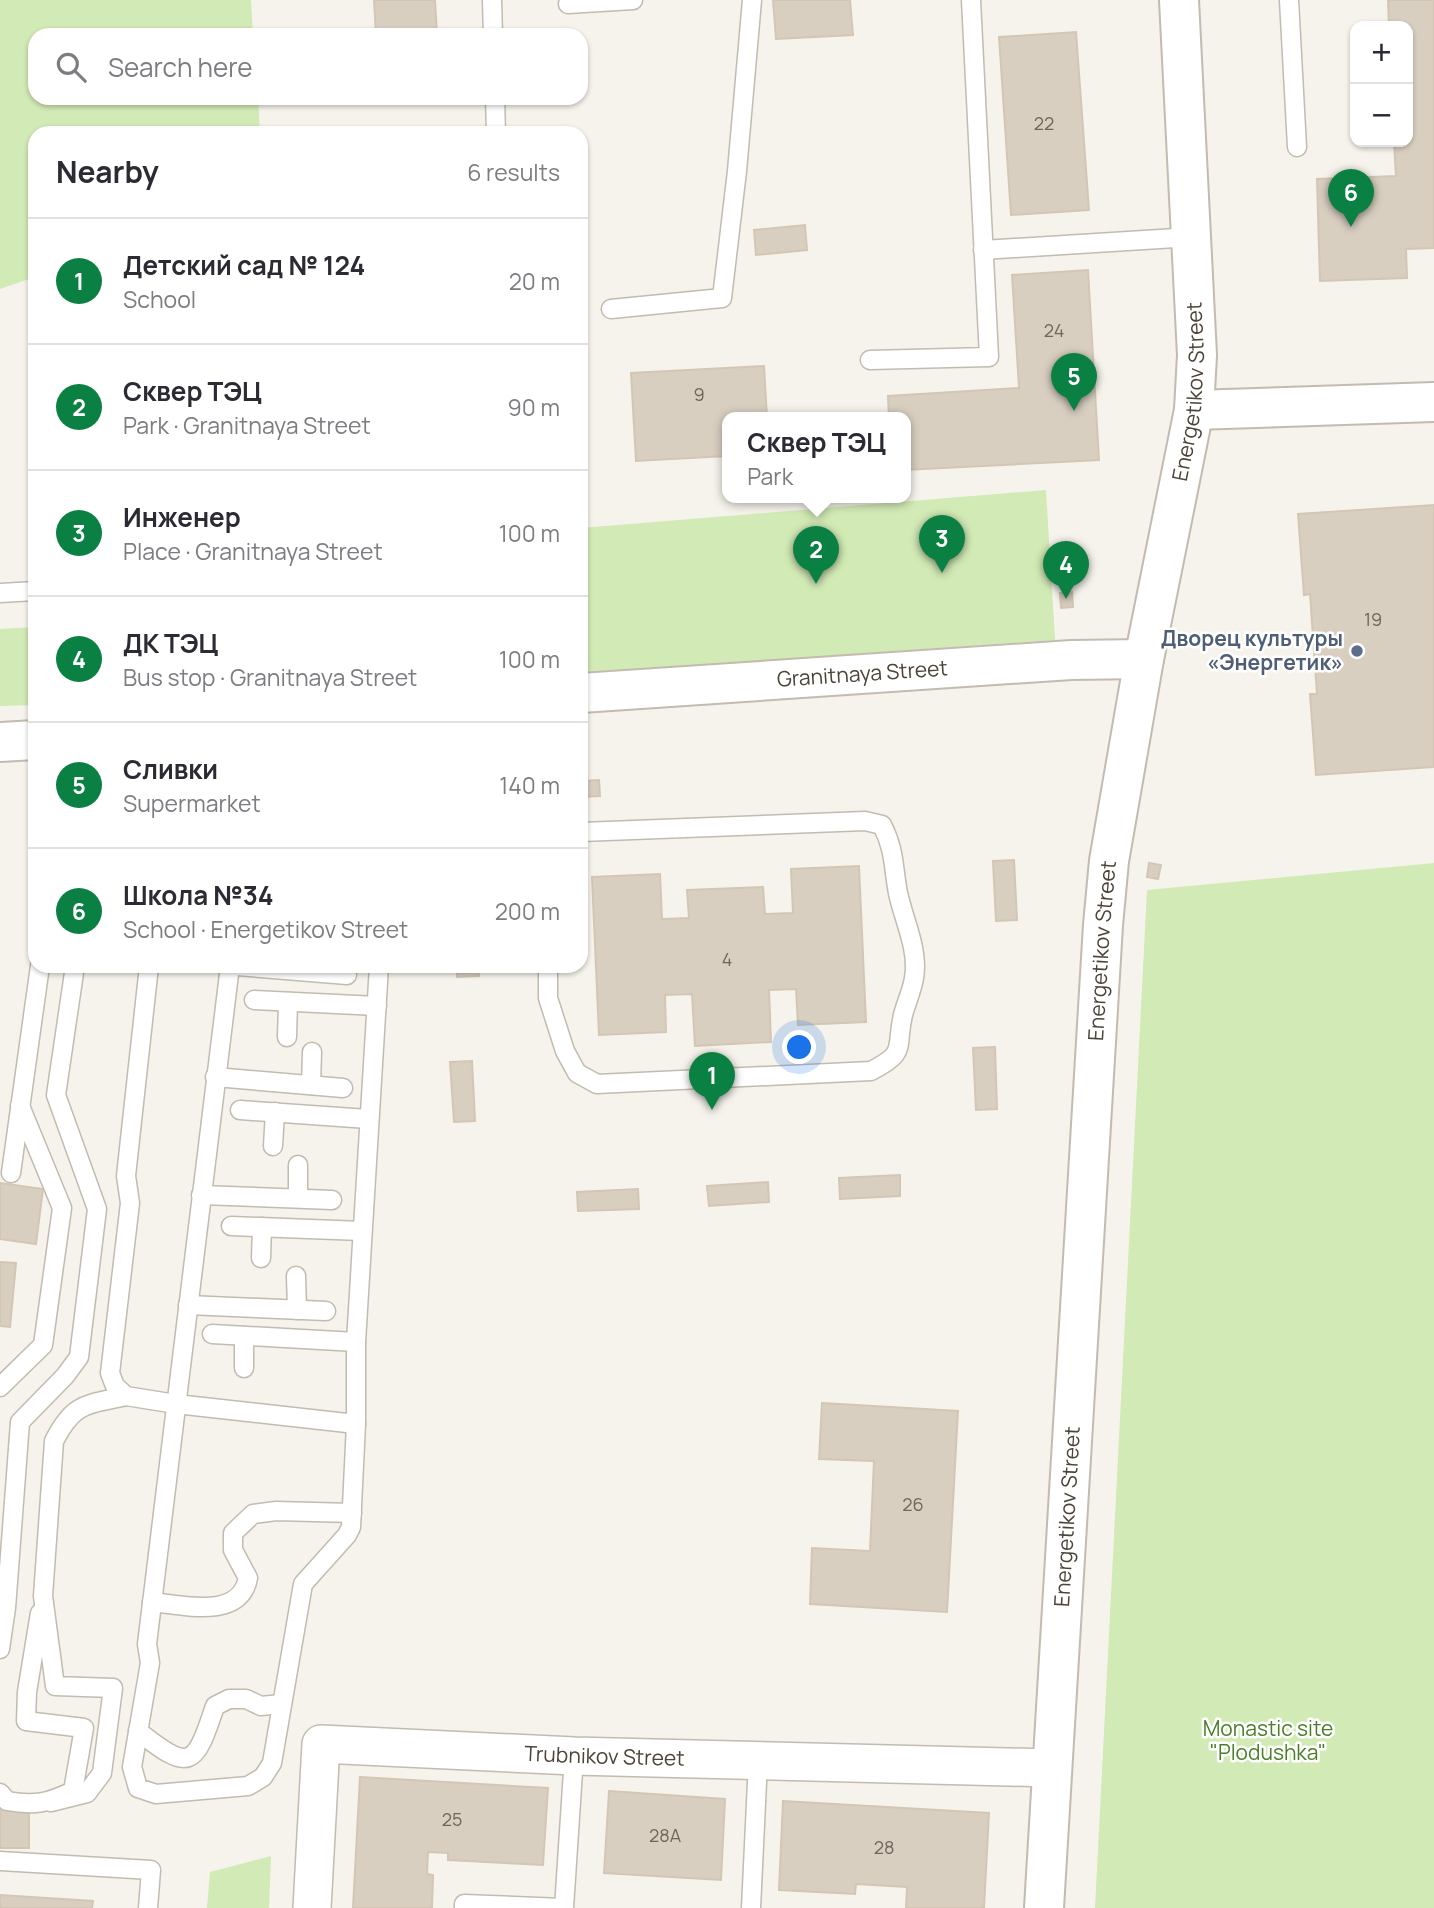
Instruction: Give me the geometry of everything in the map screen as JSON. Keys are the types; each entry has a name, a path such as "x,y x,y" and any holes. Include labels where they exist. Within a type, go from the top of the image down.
{"street":[{"name":"Energetikov Street","path":"1044,1908 1109,861 1144,659 1194,410 1197,355 1179,0"},
{"path":"1194,410 1434,402"},
{"name":"Granitnaya Street","path":"588,693 1006,664 1144,659"},
{"path":"0,741 28,740"},
{"name":"Trubnikov Street","path":"312,1908 321,1744 574,1756 1052,1768"}],"lane":[{"path":"492,0 493,28"},
{"path":"568,4 633,0"},
{"path":"611,309 722,298 737,171 752,0"},
{"path":"870,360 989,357 971,0"},
{"path":"1289,0 1297,147"},
{"path":"495,105 496,126"},
{"path":"983,250 1192,237"},
{"path":"0,593 28,591"},
{"path":"548,973 548,998 565,1051 577,1073 597,1084 871,1071 891,1061 899,1047 902,1017 914,977 914,953 898,893 891,843 882,825 865,821 588,832"},
{"path":"10,1173 39,973"},
{"path":"0,1649 6,1608 20,1422 65,1376 79,1357 97,1209 56,1095 74,973"},
{"path":"126,1396 115,1386 110,1373 130,1203 126,1176 148,973"},
{"path":"229,973 146,1644 150,1663 132,1767 138,1788 156,1794 248,1786 263,1777 272,1763 303,1584 351,1527 356,1424 356,1342 379,973"},
{"path":"336,973 347,975"},
{"path":"254,1000 377,1006"},
{"path":"287,1037 288,1002"},
{"path":"311,1085 312,1052"},
{"path":"215,1077 343,1088"},
{"path":"0,1387 43,1345 62,1208 20,1106"},
{"path":"240,1110 368,1119"},
{"path":"273,1146 275,1112"},
{"path":"298,1165 298,1198"},
{"path":"201,1195 332,1200"},
{"path":"231,1226 362,1231"},
{"path":"261,1258 262,1227"},
{"path":"296,1276 296,1310"},
{"path":"188,1305 326,1311"},
{"path":"212,1334 356,1342"},
{"path":"244,1336 244,1368"},
{"path":"51,1802 73,1791 84,1728 26,1721 27,1692 43,1595 54,1441 65,1419 81,1406 126,1396 356,1424"},
{"path":"152,1602 206,1607 234,1601 246,1591 248,1578 233,1550 233,1533 253,1514 276,1511 352,1513"},
{"path":"0,1793 7,1801 29,1805 51,1802 87,1793 102,1773 113,1688 55,1686 43,1595"},
{"path":"138,1731 167,1754 184,1759 196,1754 205,1739 215,1706 229,1699 246,1699 261,1706 281,1704"},
{"path":"464,1908 464,1904 564,1908 574,1756"},
{"path":"751,1908 758,1761"},
{"path":"0,1861 151,1870 148,1908"}],"green space":[{"path":"0,0 251,0 253,28 28,28 28,105 258,105 260,126 28,126 28,279 0,289"},
{"path":"1046,490 1055,640 588,673 588,527"},
{"path":"28,627 28,705 0,706 0,629"},
{"name":"Monastic site \"Plodushka\"","path":"1434,863 1434,1908 1095,1908 1147,890"},
{"path":"271,1856 269,1908 207,1908 210,1872"}],"building":[{"path":"374,0 435,0 437,28 376,28"},
{"path":"773,0 850,0 853,35 776,39"},
{"path":"1388,0 1434,0 1434,248 1406,249 1407,278 1320,281 1317,179 1396,176 1394,147 1413,147 1413,21 1389,21"},
{"path":"1076,32 1089,210 1011,215 999,37"},
{"path":"805,225 807,250 756,255 754,230"},
{"path":"1088,270 1099,460 911,470 911,412 889,412 888,396 1019,388 1012,275"},
{"path":"764,366 767,412 722,412 722,456 636,461 631,373"},
{"path":"1434,505 1434,767 1316,775 1310,694 1317,694 1310,594 1304,595 1298,514"},
{"path":"1072,592 1073,607 1061,608 1060,593"},
{"path":"599,780 600,796 588,797 588,781"},
{"path":"1014,860 1017,920 996,921 993,861"},
{"path":"1149,863 1161,865 1158,879 1147,877"},
{"path":"859,866 866,1022 798,1025 796,989 769,990 771,1042 695,1046 692,994 665,995 666,1032 599,1035 592,877 660,874 662,919 689,918 687,890 763,887 765,914 793,913 791,869"},
{"path":"457,973 479,973 479,976 457,977"},
{"path":"995,1047 997,1109 976,1110 973,1048"},
{"path":"472,1061 475,1121 454,1122 450,1062"},
{"path":"900,1175 900,1196 840,1199 839,1178"},
{"path":"768,1182 769,1202 709,1206 707,1186"},
{"path":"0,1183 43,1189 36,1244 0,1239"},
{"path":"638,1189 639,1209 578,1211 577,1192"},
{"path":"0,1262 16,1263 10,1327 0,1326"},
{"path":"822,1403 958,1411 947,1612 810,1604 812,1548 870,1551 874,1461 819,1459"},
{"path":"360,1777 548,1788 543,1865 448,1860 448,1853 428,1852 427,1874 433,1875 432,1908 353,1908"},
{"path":"609,1791 725,1799 721,1880 604,1873"},
{"path":"783,1801 989,1813 984,1908 906,1908 907,1887 856,1884 855,1894 779,1890"},
{"path":"0,1804 29,1804 29,1848 0,1848"},
{"path":"0,1895 93,1901 92,1908 0,1908"}],"place":[{"name":"Школа №34","path":"1351,227"},
{"name":"Сливки","path":"1074,411"},
{"name":"Инженер","path":"942,573"},
{"name":"Сквер ТЭЦ","path":"816,584"},
{"name":"ДК ТЭЦ","path":"1066,599"},
{"name":"Дворец культуры «Энергетик»","path":"1357,651"},
{"name":"Детский сад № 124","path":"712,1110"}]}
